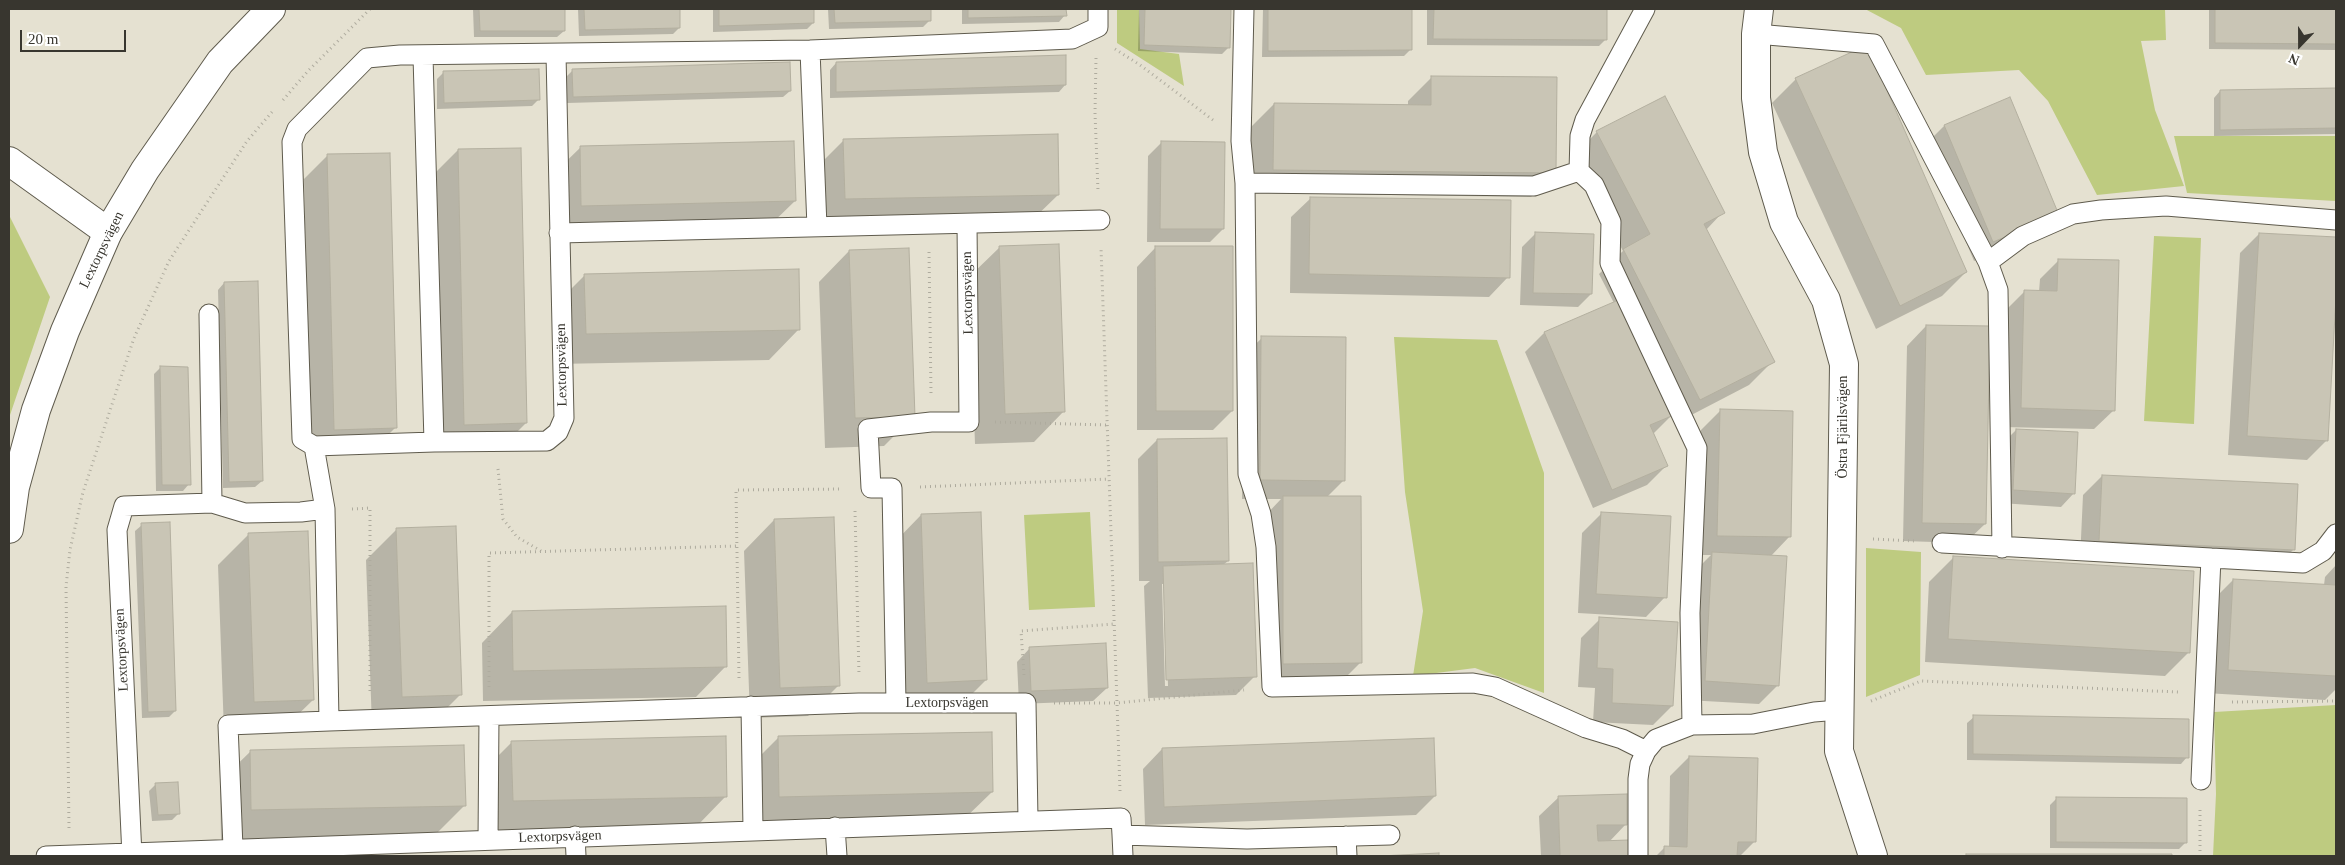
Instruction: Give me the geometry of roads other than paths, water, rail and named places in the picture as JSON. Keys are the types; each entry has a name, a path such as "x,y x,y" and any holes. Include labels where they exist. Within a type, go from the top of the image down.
{"street":[{"name":"Lextorpsvägen","path":"9,529 15,487 36,410 65,331 108,232 145,170 214,70 271,9"},
{"name":"Östra Fjärilsvägen","path":"1758,21 1756,98 1763,152 1784,222 1826,300 1844,364 1839,752 1873,856"},
{"path":"9,161 108,232"}],"lane":[{"path":"1244,9 1242,142 1245,183 1248,474 1261,514 1266,547 1272,688 1473,683 1495,687 1586,728 1622,739 1646,751"},
{"path":"1645,9 1584,120 1580,136 1579,171 1594,186 1611,222 1610,263 1697,448 1690,613 1692,725"},
{"path":"329,721 325,510 314,446 302,439 292,142 297,129 367,58 400,55 810,50 1072,39 1098,18"},
{"path":"1758,21 1874,44 1988,262 1998,290 2002,548"},
{"path":"810,50 817,227"},
{"name":"Lextorpsvägen","path":"314,446 547,441 558,432 564,418 556,54"},
{"path":"423,56 434,442"},
{"path":"1245,183 1534,186 1579,171"},
{"path":"1988,262 2023,236 2073,214 2101,210 2166,206 2336,220"},
{"path":"559,233 1100,220"},
{"name":"Lextorpsvägen","path":"896,703 892,488 863,488 868,429 931,422 969,422 967,224"},
{"path":"209,314 212,504"},
{"name":"Lextorpsvägen","path":"132,855 117,530 124,506 212,504 245,513 325,510"},
{"path":"1942,543 2002,548 2303,563 2323,551 2336,534"},
{"path":"2201,780 2211,558"},
{"name":"Lextorpsvägen","path":"227,851 228,725 329,721 860,703 1026,703 1028,820"},
{"path":"745,707 753,830"},
{"path":"1638,856 1638,780 1640,764 1646,751 1656,740 1692,725 1753,724 1814,712 1839,710"},
{"path":"488,840 489,716"},
{"name":"Lextorpsvägen","path":"46,856 227,851 446,849 488,840 1028,820 1122,826 1247,848 1346,836 1390,835"},
{"path":"1122,826 1123,856"},
{"path":"835,827 837,856"},
{"path":"575,836 576,856"},
{"path":"1346,836 1347,856"}]}
